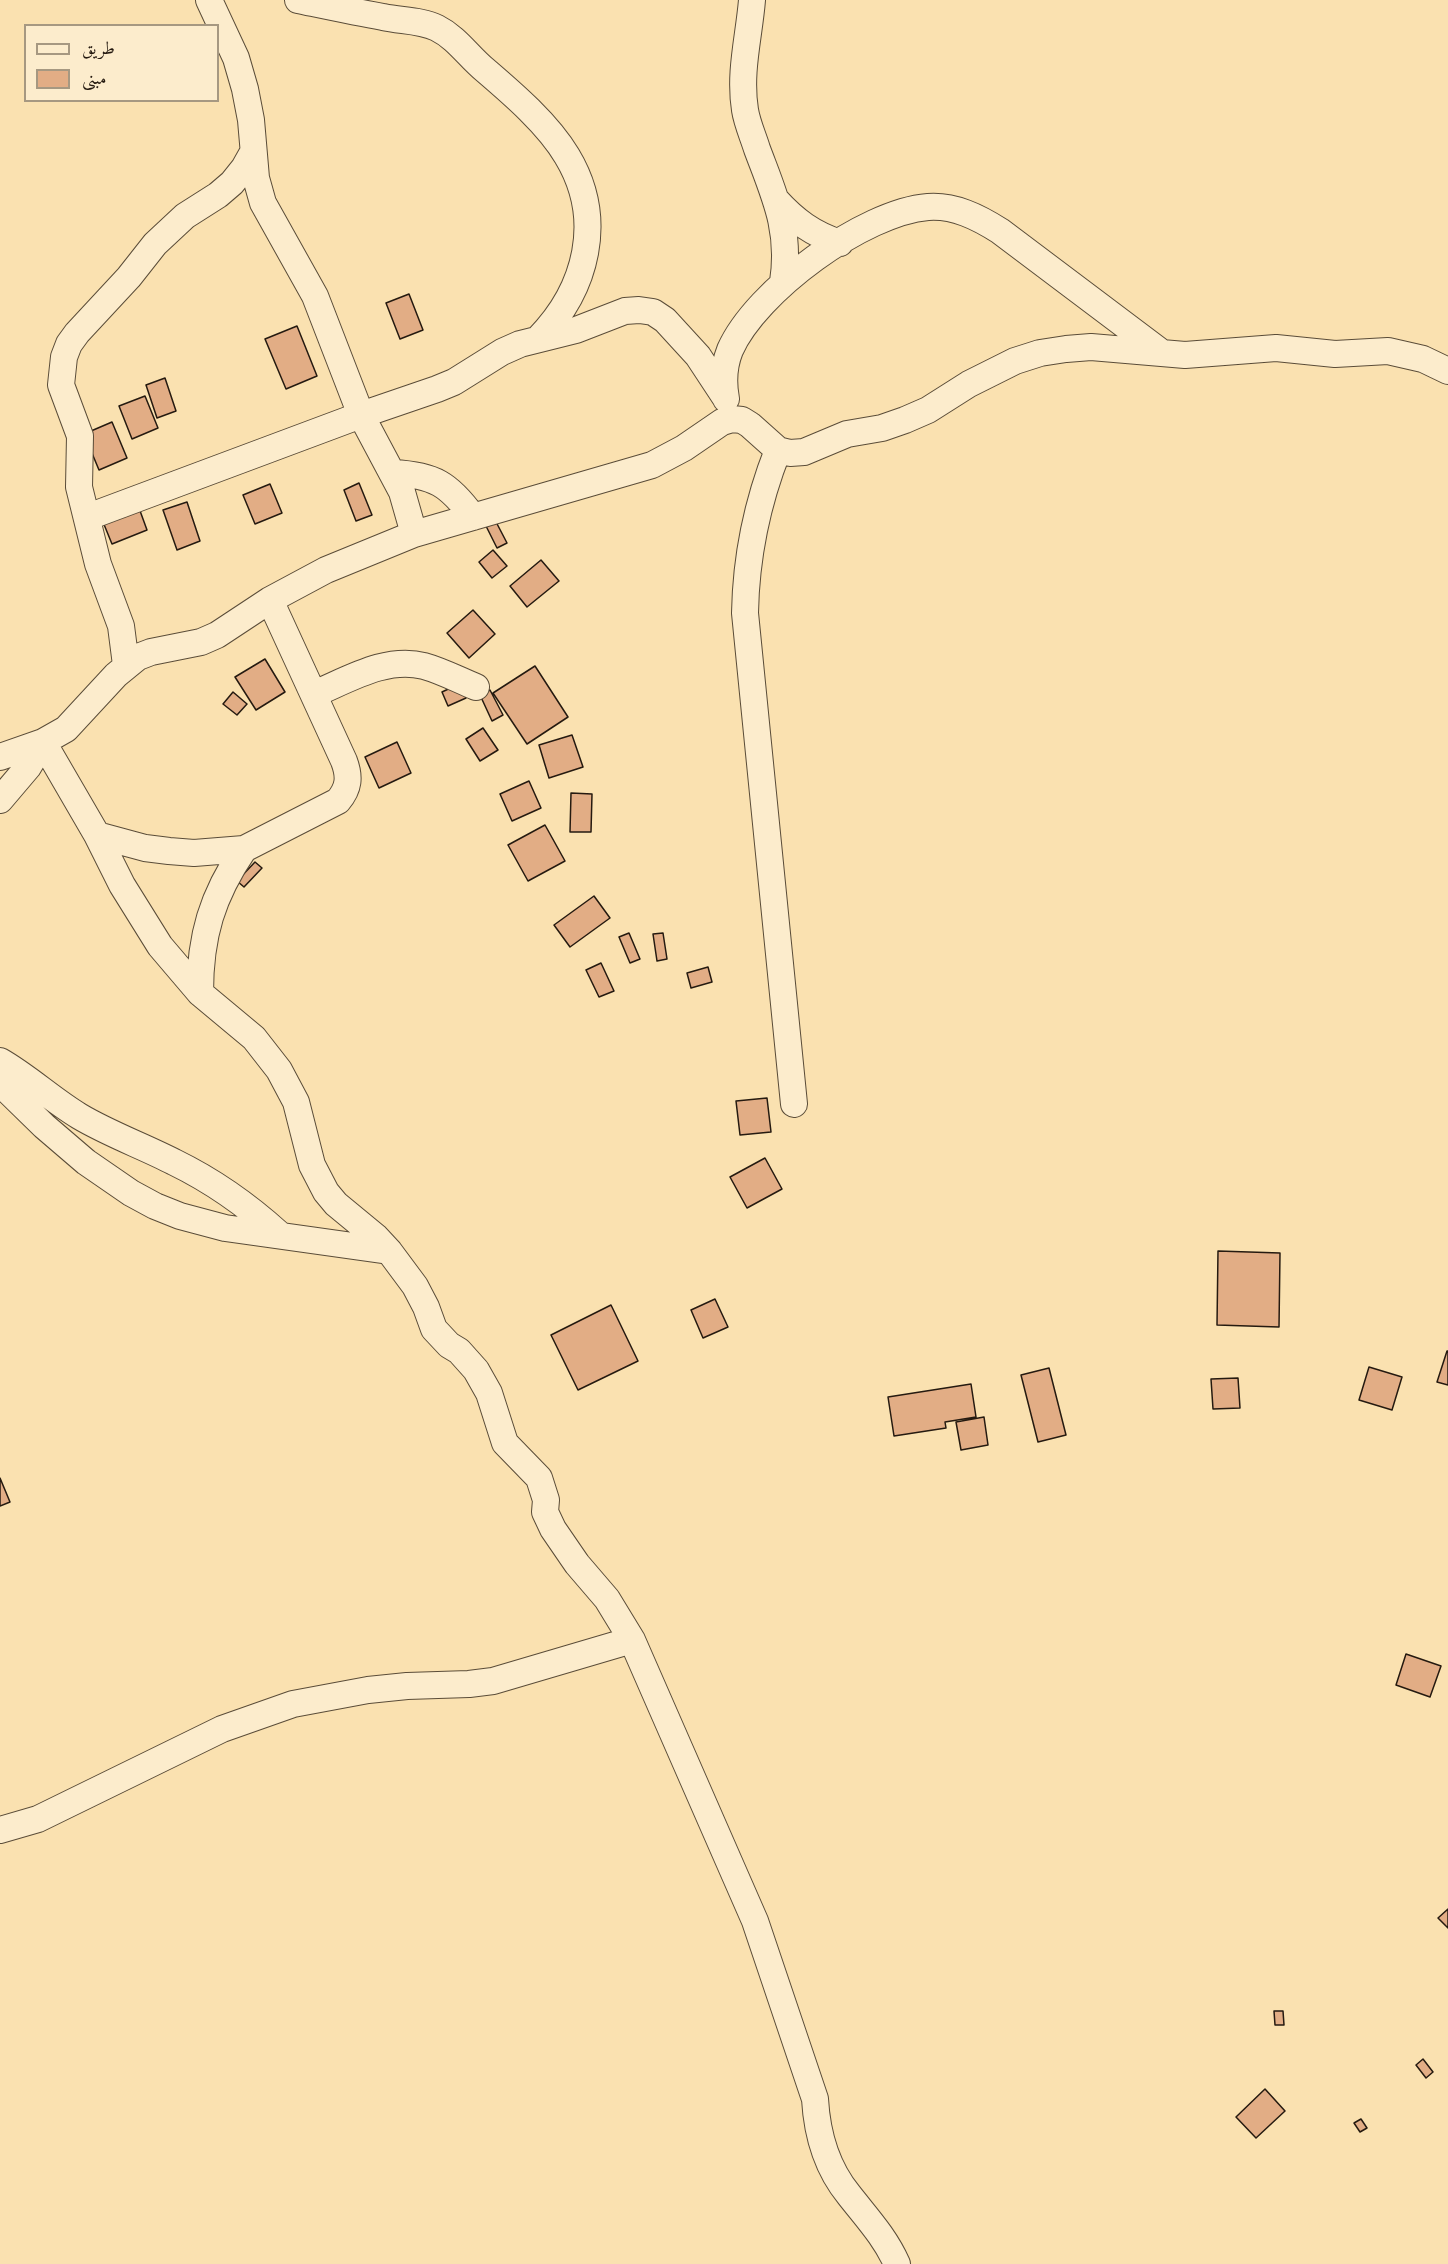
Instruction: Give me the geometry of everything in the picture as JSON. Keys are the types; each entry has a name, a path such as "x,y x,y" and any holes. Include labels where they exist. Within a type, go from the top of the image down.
{"street":[{"path":"209,0 236,58 245,89 251,120 256,178 263,203 315,296 362,415 402,492 414,534"},
{"path":"298,0 420,22 449,35 482,68 513,93 566,154 579,181 587,209 588,239 575,288 560,315 538,339"},
{"path":"752,0 750,31 741,84 745,113 782,220 786,240 783,282"},
{"path":"126,665 121,626 98,564 79,488 80,436 61,385 61,371 69,344 155,244 185,216 232,183 253,152"},
{"path":"776,200 804,227 821,237 840,243"},
{"path":"0,757 43,742 66,729 126,665 151,652 183,647 209,638 270,600 326,570 414,534 652,465 684,448 722,422 729,408 724,373 730,350 754,313 783,282 840,243 883,218 906,210 931,207 955,209 979,218 1000,231 1162,353"},
{"path":"88,517 437,389 462,377 502,352 538,339 576,330 625,311 653,312 665,320 682,337 712,376 729,408 778,450 790,453 804,453 847,434 882,428 905,420 927,410 992,372 1040,353 1091,347 1185,355 1276,348 1335,354 1388,351 1423,359 1448,371"},
{"path":"778,450 753,530 747,571 745,612 794,1104"},
{"path":"393,472 417,474 440,482 459,497 473,517"},
{"path":"97,835 169,851 202,852 244,849 338,801 345,793 349,782 348,771 270,600"},
{"path":"314,694 367,672 395,664 424,666 476,687"},
{"path":"0,814 5,795 28,767 43,742"},
{"path":"43,742 147,926 179,970 200,993 254,1038 288,1085 296,1101 312,1165 326,1192 336,1204 376,1237 389,1251 415,1286 434,1329 476,1370 489,1393 505,1443 539,1478 546,1500 545,1512 554,1529 577,1564 607,1599 632,1640 755,1921 815,2099 817,2120 828,2160 849,2196 879,2231 897,2264"},
{"path":"200,993 201,958 209,917 229,870 244,849"},
{"path":"0,1061 78,1116 174,1161 219,1186 279,1234"},
{"path":"0,1083 64,1144 108,1179 155,1206 202,1223 248,1232 279,1234 389,1251"},
{"path":"0,1830 38,1819 222,1729 293,1704 368,1690 493,1681 632,1640"}],"building":[{"path":"409,294 423,330 400,339 386,303"},
{"path":"297,326 317,376 286,389 265,339"},
{"path":"165,378 176,411 157,418 146,385"},
{"path":"145,396 158,428 132,439 119,406"},
{"path":"112,422 127,458 99,470 84,434"},
{"path":"359,483 372,515 356,521 344,490"},
{"path":"270,484 282,513 255,524 243,495"},
{"path":"187,502 200,541 177,550 163,510"},
{"path":"139,508 147,530 112,544 103,522"},
{"path":"494,518 507,543 497,548 484,522"},
{"path":"493,550 507,566 492,578 479,562"},
{"path":"541,560 559,581 527,607 510,586"},
{"path":"473,610 495,634 469,658 447,633"},
{"path":"265,659 285,692 256,710 235,677"},
{"path":"535,666 568,717 527,744 493,693"},
{"path":"459,684 466,698 448,706 442,692"},
{"path":"490,690 503,715 492,721 480,695"},
{"path":"233,692 247,704 237,715 223,704"},
{"path":"483,728 498,750 480,761 466,739"},
{"path":"572,735 583,767 549,778 539,745"},
{"path":"397,742 411,773 379,788 365,757"},
{"path":"529,781 541,808 512,821 500,794"},
{"path":"571,793 592,794 591,832 570,832"},
{"path":"545,825 565,861 528,881 508,845"},
{"path":"255,862 262,868 244,887 237,881"},
{"path":"594,896 610,918 570,947 554,925"},
{"path":"629,933 640,959 630,963 619,937"},
{"path":"663,933 667,959 657,961 653,934"},
{"path":"601,963 614,991 599,997 586,970"},
{"path":"708,967 712,982 691,988 687,973"},
{"path":"767,1098 771,1132 740,1135 736,1101"},
{"path":"765,1158 782,1189 747,1208 730,1177"},
{"path":"1218,1251 1280,1253 1279,1327 1217,1325"},
{"path":"715,1299 728,1327 703,1338 691,1310"},
{"path":"611,1305 638,1361 578,1390 551,1335"},
{"path":"1448,1351 1448,1385 1437,1382"},
{"path":"1369,1367 1402,1377 1392,1410 1359,1400"},
{"path":"1049,1368 1066,1435 1038,1442 1021,1375"},
{"path":"1238,1378 1240,1408 1213,1409 1211,1379"},
{"path":"971,1384 976,1417 945,1422 946,1428 894,1436 888,1397"},
{"path":"984,1417 988,1445 961,1450 956,1422"},
{"path":"0,1478 10,1502 0,1506"},
{"path":"1406,1654 1441,1666 1430,1697 1396,1685"},
{"path":"1448,1909 1448,1928 1438,1918"},
{"path":"1274,2011 1283,2011 1284,2025 1275,2025"},
{"path":"1423,2059 1433,2072 1426,2078 1416,2065"},
{"path":"1265,2089 1285,2111 1256,2138 1236,2117"},
{"path":"1361,2119 1367,2128 1360,2132 1354,2123"}]}
